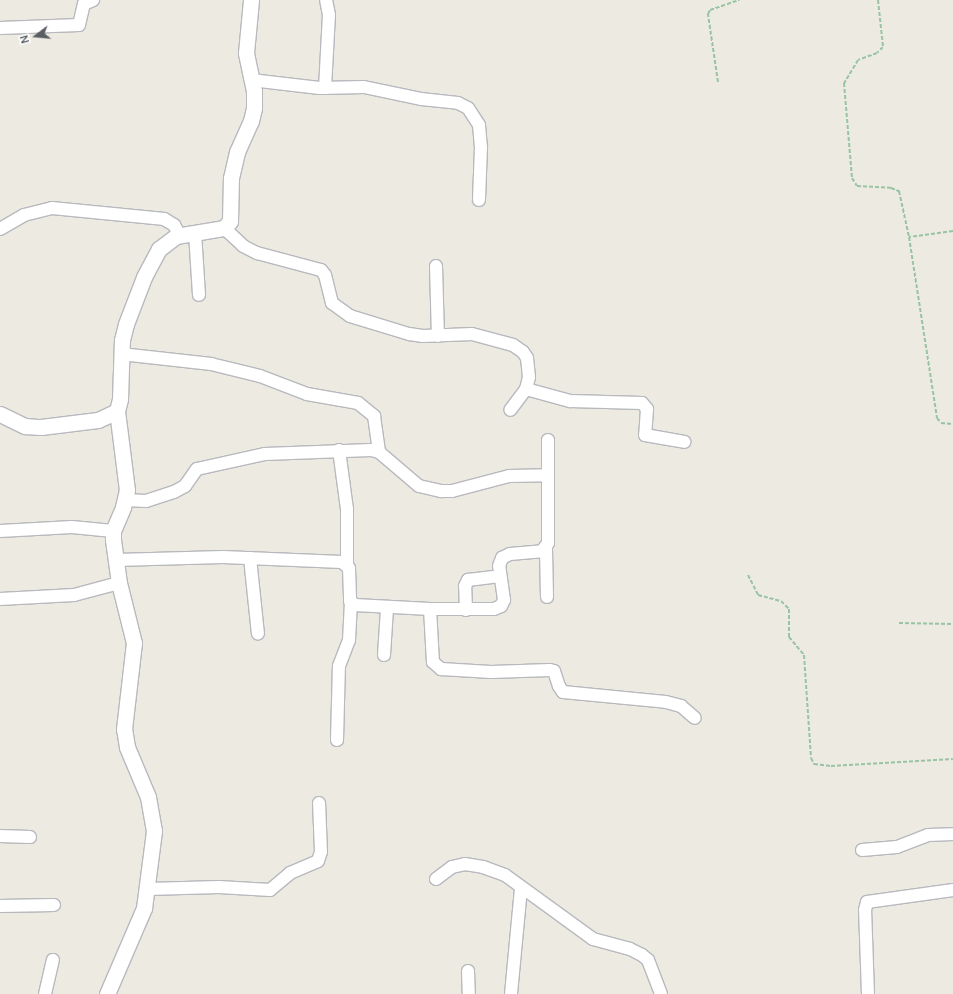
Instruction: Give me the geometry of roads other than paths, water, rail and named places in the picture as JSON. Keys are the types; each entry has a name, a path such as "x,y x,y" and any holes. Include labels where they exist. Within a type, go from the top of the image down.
{"street":[{"path":"0,28 79,25 84,4 93,0"},
{"path":"107,994 139,923 148,888 154,831 152,814 127,747 124,729 134,643 118,583 113,531 125,500 126,476 117,411 120,399 122,354 126,324 144,277 159,250 168,241 180,236 224,228 230,221 229,189 237,152 251,121 254,108 246,53 251,0"},
{"path":"325,88 329,15 326,0"},
{"path":"251,80 325,88 370,88 421,99 448,101 468,108 479,125 481,135 479,200"},
{"path":"0,229 24,215 52,208 170,220 180,236"},
{"path":"224,228 243,246 257,253 321,270 325,275 332,303 350,316 409,334 438,336 472,334 512,345 523,352 527,358 529,377 526,390 510,410"},
{"path":"195,233 199,295"},
{"path":"436,266 438,336"},
{"path":"122,354 211,364 260,376 307,394 358,403 374,416 379,452"},
{"path":"526,390 570,401 642,403 647,409 645,435 684,442"},
{"path":"0,414 25,426 40,427 98,420 117,411"},
{"path":"547,597 546,549 548,543 548,440"},
{"path":"125,500 146,500 174,492 185,486 197,469 265,454 358,449 379,452 419,486 428,490 452,491 509,476 548,475"},
{"path":"338,740 339,666 349,640 351,604 350,574 347,564 347,509 339,450"},
{"path":"0,531 72,527 113,531"},
{"path":"351,604 387,608 466,610 501,606 504,600 499,566 502,558 510,554 546,549"},
{"path":"116,560 250,558 347,564"},
{"path":"250,558 258,634"},
{"path":"466,610 465,586 468,580 500,576"},
{"path":"0,599 74,595 118,583"},
{"path":"384,656 387,608"},
{"path":"430,609 433,662 441,669 491,672 550,670 554,671 559,686 564,692 666,702 681,706 695,718"},
{"path":"148,888 219,887 270,890 290,873 318,861 321,852 318,803"},
{"path":"862,850 897,847 928,836 953,834"},
{"path":"0,836 30,837"},
{"path":"436,879 452,867 465,864 483,867 505,875 593,939 630,949 642,955 648,960 661,994"},
{"path":"511,994 521,888"},
{"path":"868,994 865,910 867,902 953,890"},
{"path":"0,906 54,905"},
{"path":"45,994 53,960"},
{"path":"468,971 468,994"}]}
